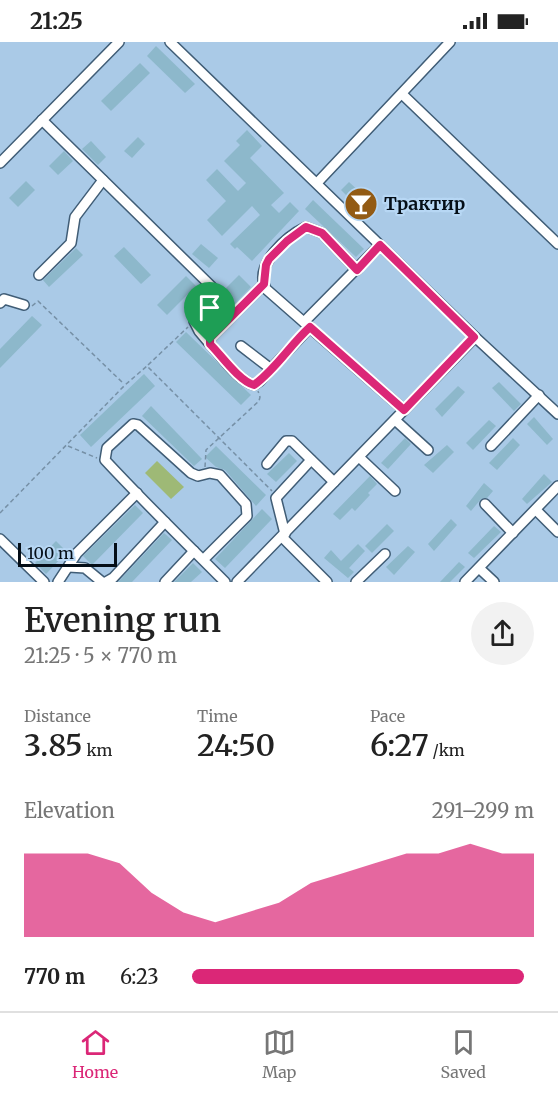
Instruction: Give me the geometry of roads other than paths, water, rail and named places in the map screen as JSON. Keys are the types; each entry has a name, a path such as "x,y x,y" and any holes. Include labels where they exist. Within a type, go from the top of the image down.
{"street":[{"path":"0,164 119,42"},
{"path":"170,42 474,337 558,414"},
{"path":"317,183 450,42"},
{"path":"402,94 558,244"},
{"path":"42,120 212,287 213,293 195,316 194,321 210,344 249,384 254,385 272,369 307,324 380,245"},
{"path":"39,275 71,243 75,217 103,180"},
{"path":"357,270 322,233 306,227 287,241 269,259 264,284 266,289 404,410"},
{"path":"210,344 210,338 264,284"},
{"path":"0,303 4,299 24,305"},
{"path":"237,582 474,337"},
{"path":"241,346 272,369"},
{"path":"491,446 538,395"},
{"path":"395,420 428,450"},
{"path":"203,560 246,516 248,509 246,504 220,475 210,473 198,476 183,467 138,424 128,426 107,448 105,460 136,493 165,522 194,551 203,560 225,582"},
{"path":"267,464 289,441 292,441 334,482"},
{"path":"359,457 395,491"},
{"path":"311,460 276,498 283,535 327,582"},
{"path":"465,582 558,486"},
{"path":"58,582 77,553 136,493"},
{"path":"485,504 513,533"},
{"path":"536,510 558,532"},
{"path":"69,567 85,568 104,582 113,578 165,522"},
{"path":"0,539 45,582"},
{"path":"165,582 194,551"},
{"path":"356,582 385,554"},
{"path":"479,568 494,582"},
{"path":"29,582 36,574"}],"place":[{"name":"Трактир","path":"361,204"}]}
